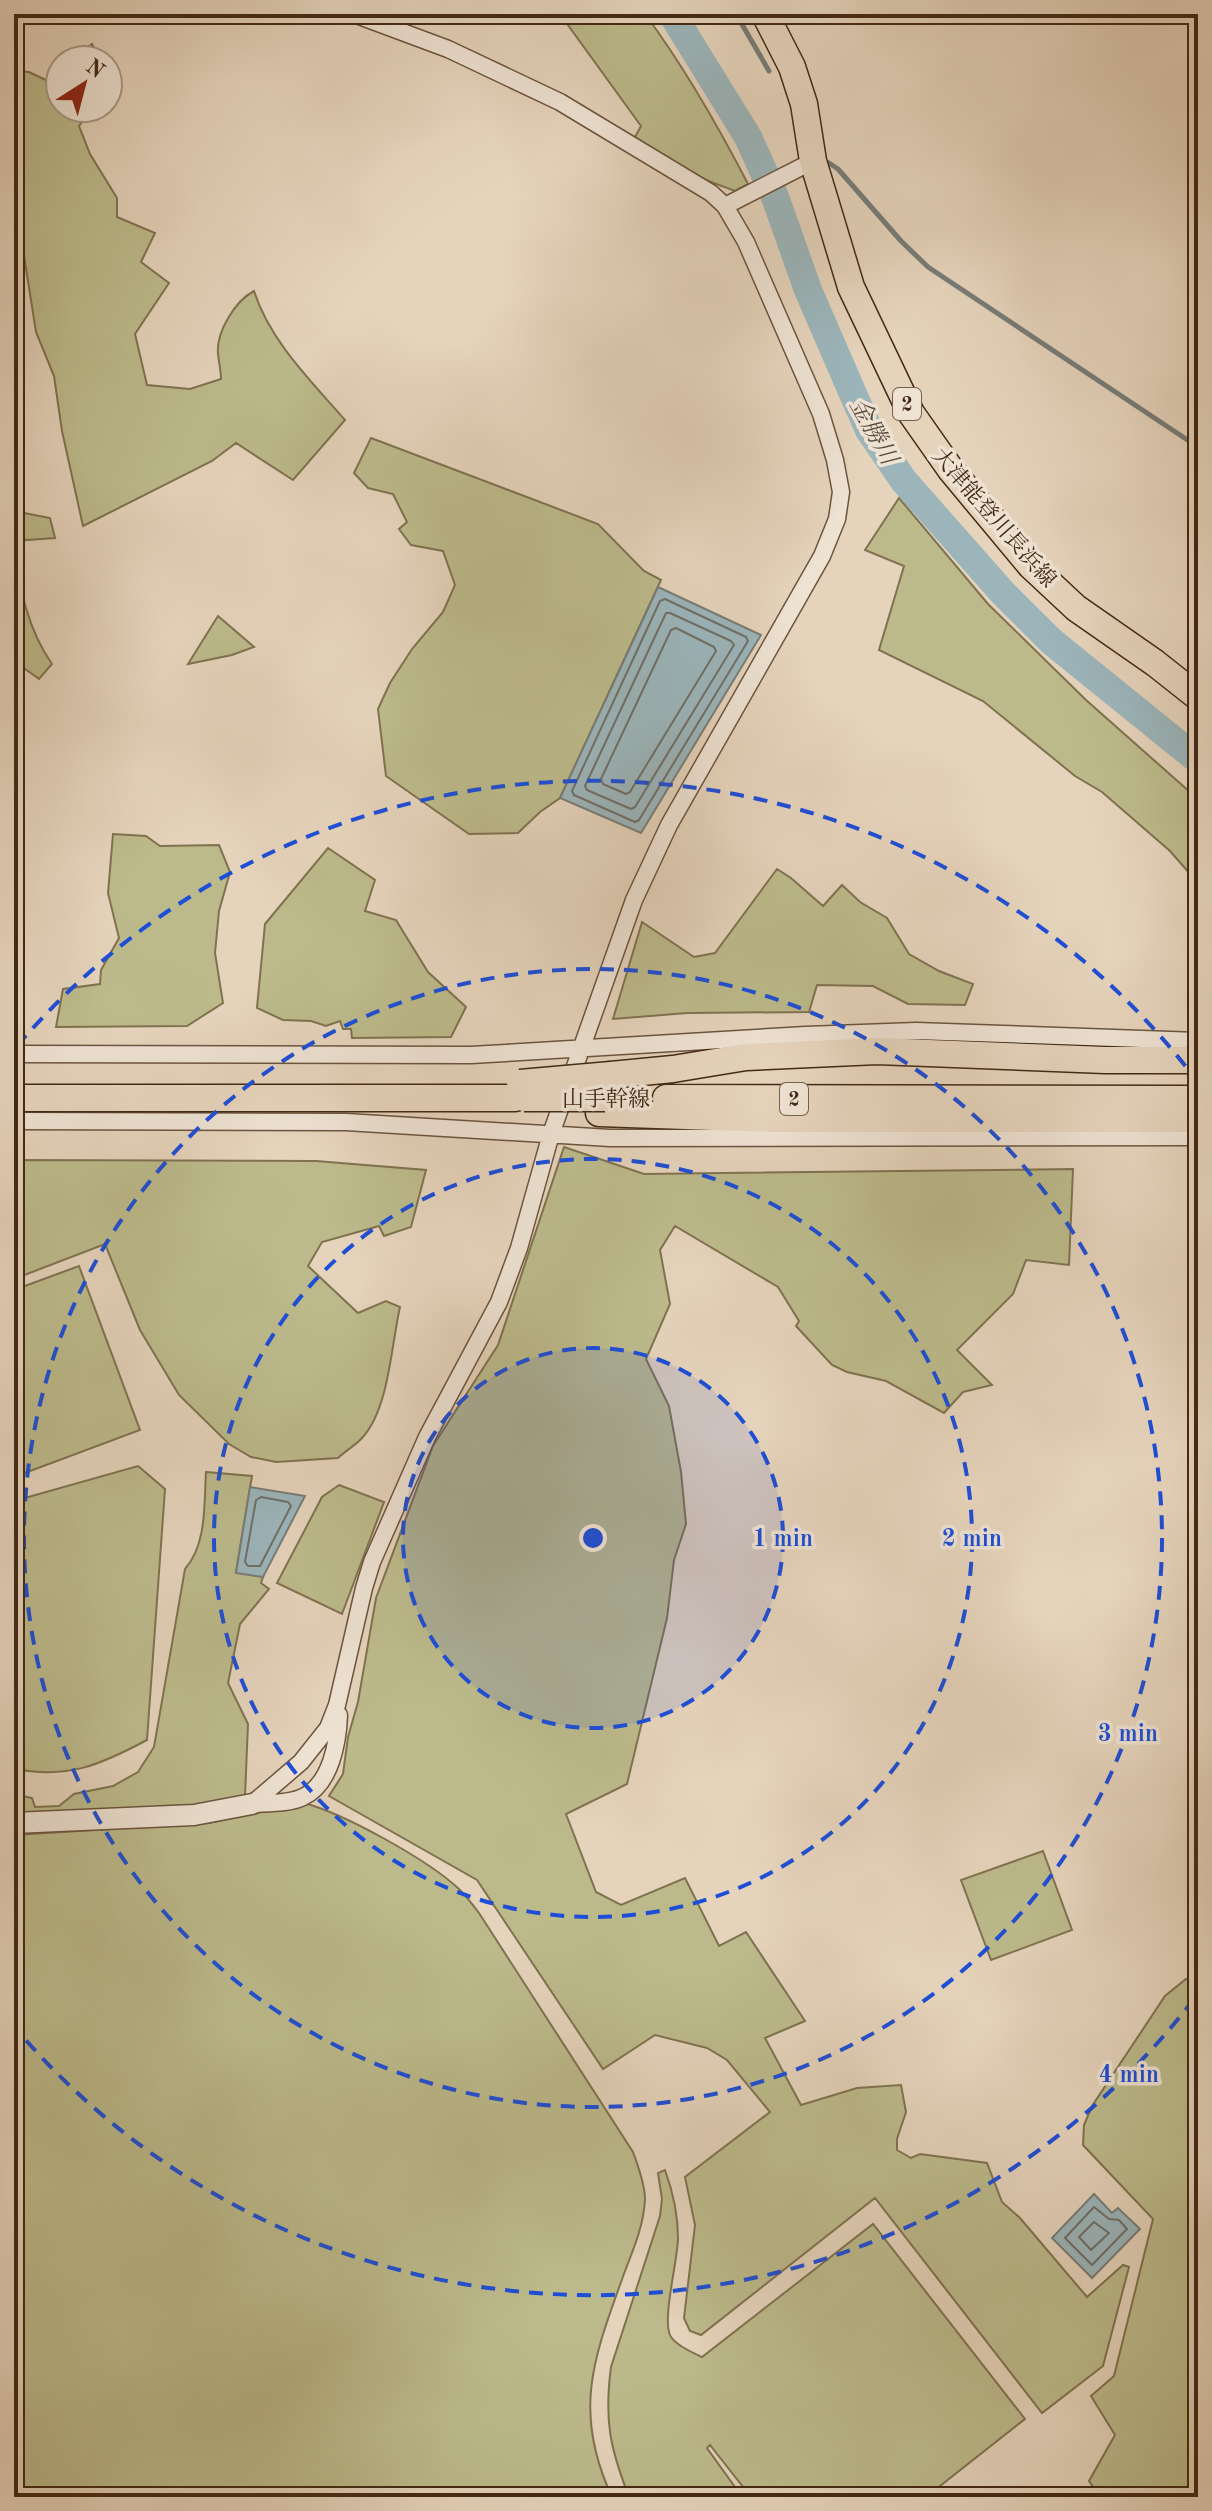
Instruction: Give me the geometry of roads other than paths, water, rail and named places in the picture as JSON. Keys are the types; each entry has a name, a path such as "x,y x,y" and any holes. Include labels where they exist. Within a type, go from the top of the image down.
{"main road":[{"name":"大津能登川長浜線","path":"765,14 792,67 804,104 808,163 851,287 911,413 951,470 1031,566 1065,597 1198,697"},
{"path":"605,1095 673,1069 746,1057 916,1051 1087,1059 1198,1060"},
{"path":"605,1095 774,1119 1198,1119"},
{"name":"山手幹線","path":"14,1098 605,1095 1198,1099"},
{"path":"323,1098 516,1096"}],"street":[{"path":"354,14 448,49 560,102 711,193 733,202 808,163"},
{"path":"252,1804 301,1762 328,1728 337,1705 372,1562 427,1437 499,1302 519,1248 551,1134 634,900 669,825 822,556 837,519 841,492 821,414 746,242 733,202"},
{"path":"14,1054 471,1055 916,1031 1198,1041"},
{"path":"14,1121 346,1122 610,1138 1198,1137"},
{"path":"14,1823 194,1815 303,1797 316,1787 327,1772 340,1717 337,1705"}],"water":[{"path":"658,587 761,635 641,833 560,798"},
{"path":"250,1487 305,1496 263,1577 236,1573"},
{"path":"1094,2194 1112,2213 1118,2208 1140,2229 1092,2278 1052,2238"}],"waterway":[{"name":"金勝川","path":"672,14 748,137 775,197 808,290 869,430 904,481 1002,592 1051,641 1198,760"},
{"path":"736,14 769,71"},
{"path":"829,163 928,267 1198,447"}]}
